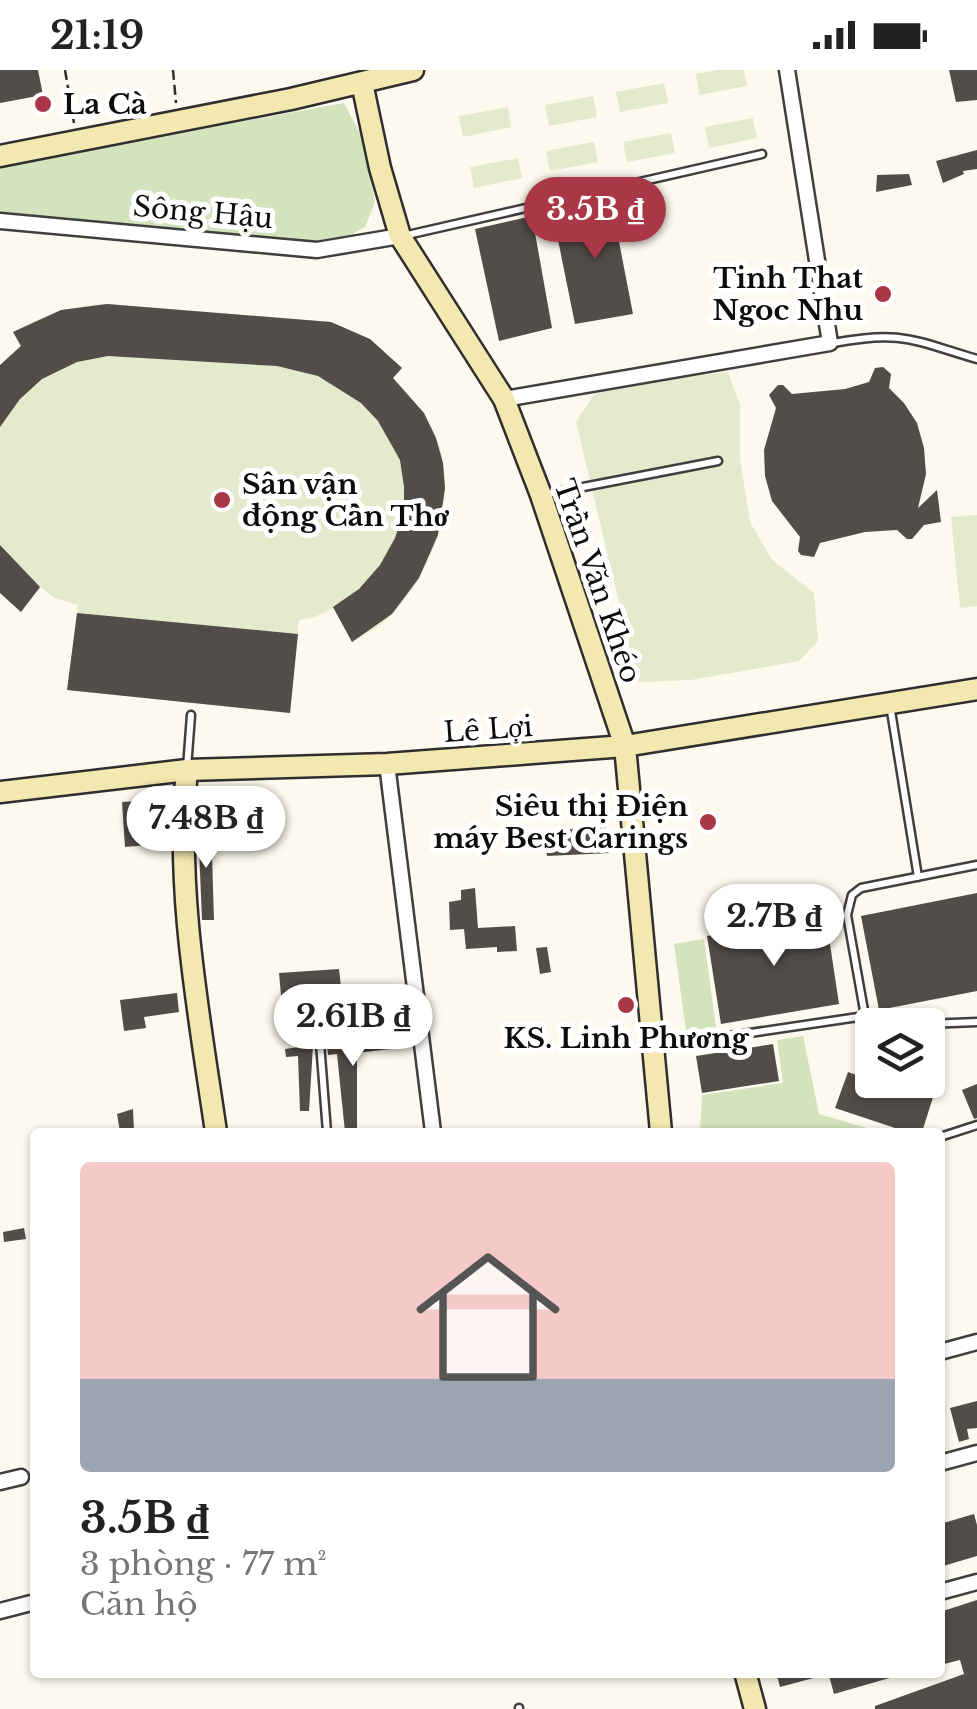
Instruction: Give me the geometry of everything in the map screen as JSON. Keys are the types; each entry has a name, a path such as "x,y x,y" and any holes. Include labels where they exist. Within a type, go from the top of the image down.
{"street":[{"path":"0,156 178,122 413,70"},
{"path":"504,399 830,344 786,70"},
{"name":"Trần Văn Khéo","path":"362,83 380,168 400,236 504,399 625,746 662,1128"},
{"name":"Sông Hậu","path":"0,221 317,250 400,236"},
{"name":"Lê Lợi","path":"0,792 187,770 387,764 625,746 977,689"},
{"path":"387,764 432,1128"},
{"path":"187,770 183,810 192,968 215,1128"},
{"path":"945,1351 977,1342"},
{"path":"945,1462 977,1453"},
{"path":"0,1482 22,1477"},
{"path":"945,1591 977,1582"},
{"path":"0,1611 30,1603"},
{"path":"746,1678 754,1709"}],"lane":[{"path":"400,236 762,154"},
{"path":"830,344 895,335 977,359"},
{"path":"541,496 718,461"},
{"path":"889,704 918,876"},
{"path":"187,770 191,715"},
{"path":"864,1008 847,904 862,888 977,865"},
{"path":"654,1048 855,1018"},
{"path":"945,1023 977,1022"},
{"path":"320,1042 327,1128"},
{"path":"945,1136 977,1124"}],"path":[{"path":"65,70 77,141"},
{"path":"173,70 178,122"}],"green space":[{"path":"744,70 747,86 699,95 696,74"},
{"path":"664,83 668,103 620,112 616,92"},
{"path":"593,96 597,117 549,126 545,105"},
{"path":"344,103 363,139 375,202 365,227 339,241 271,243 0,216 0,165"},
{"path":"508,107 511,127 463,137 459,116"},
{"path":"753,118 757,138 709,148 705,127"},
{"path":"671,133 675,153 627,162 623,142"},
{"path":"594,142 598,162 550,171 546,151"},
{"path":"518,158 522,178 474,188 470,167"},
{"name":"Sân vận động Cần Thơ","path":"107,304 331,322 370,339 402,368 393,378 422,412 435,435 442,458 444,506 439,531 420,577 387,619 352,642 333,608 299,620 290,713 67,690 78,605 54,598 41,587 21,612 0,593 0,365 20,346 13,332 58,312"},
{"path":"728,372 740,405 740,459 750,522 772,560 814,593 818,641 799,661 691,680 638,682 576,422 595,393 650,381"},
{"path":"977,515 977,606 960,608 951,517"},
{"path":"704,939 716,1027 686,1031 674,944"},
{"path":"803,1036 819,1114 867,1128 700,1128 702,1095 783,1083 777,1040"}],"building":[{"path":"0,70 38,70 43,95 0,103"},
{"path":"949,70 977,70 977,100 956,102"},
{"path":"977,150 977,169 963,171 964,174 943,183 936,161"},
{"path":"909,174 912,185 876,192 877,175"},
{"path":"625,199 629,218 615,221 633,314 575,324 558,240 566,238 561,211"},
{"path":"532,216 552,328 499,341 475,229"},
{"path":"107,304 331,322 370,339 402,368 393,378 424,413 436,438 445,488 438,535 419,578 392,614 352,642 333,607 359,589 380,565 404,511 404,487 400,460 378,421 361,403 318,376 277,366 108,356 77,362 42,379 20,399 0,427 0,365 21,346 13,332 61,310"},
{"path":"883,367 891,374 889,388 917,423 924,448 926,474 918,508 937,490 941,522 924,525 912,539 897,530 865,532 820,543 814,557 801,555 800,537 772,501 765,476 764,450 776,408 769,395 778,385 792,394 845,389 869,382 875,368"},
{"path":"0,545 40,587 21,612 0,593"},
{"path":"77,613 298,634 290,713 67,690"},
{"path":"166,799 169,830 153,831 153,837 147,838 148,845 125,847 122,802"},
{"path":"211,823 214,920 202,920 198,825"},
{"path":"606,827 610,853 547,856 544,831"},
{"path":"475,888 478,928 515,926 517,951 497,952 497,947 466,949 464,929 450,930 449,902 461,900 461,890"},
{"path":"977,893 977,991 879,1008 861,916"},
{"path":"825,911 839,1004 721,1024 707,936"},
{"path":"547,947 551,972 540,974 536,948"},
{"path":"339,969 342,996 305,1000 304,993 281,995 279,973"},
{"path":"177,993 179,1012 144,1017 146,1028 124,1031 120,1000"},
{"path":"389,1034 390,1049 357,1053 357,1128 345,1128 337,1054 328,1055 330,1037"},
{"path":"773,1044 779,1081 702,1093 696,1056"},
{"path":"313,1045 309,1111 300,1111 298,1056 286,1057 285,1049"},
{"path":"848,1072 855,1074 855,1098 933,1098 923,1128 895,1128 835,1108"},
{"path":"977,1084 977,1118 974,1119 962,1090"},
{"path":"133,1109 134,1128 119,1128 117,1114"},
{"path":"24,1228 26,1239 4,1242 3,1232"},
{"path":"977,1401 977,1428 967,1429 969,1439 959,1442 950,1408"},
{"path":"974,1514 977,1556 945,1566 945,1523"},
{"path":"977,1600 977,1709 875,1709 964,1674 960,1660 945,1664 945,1610"},
{"path":"778,1678 814,1678 780,1687"},
{"path":"830,1678 890,1678 834,1694"}],"place":[{"name":"La Cà","path":"43,104"},
{"name":"Tinh That Ngoc Nhu","path":"883,294"},
{"name":"Sân vận động Cần Thơ","path":"222,500"},
{"name":"Siêu thị Điện máy Best Carings","path":"708,822"},
{"name":"KS. Linh Phương","path":"626,1005"}]}
